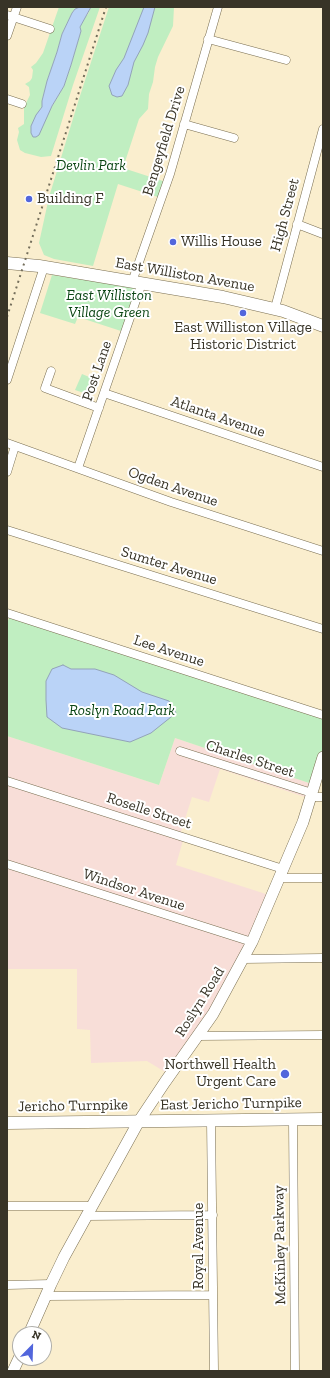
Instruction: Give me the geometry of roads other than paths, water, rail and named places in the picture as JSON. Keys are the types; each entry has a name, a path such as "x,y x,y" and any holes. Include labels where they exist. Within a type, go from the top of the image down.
{"main road":[{"path":"7,254 42,267"},
{"path":"7,263 42,267"},
{"name":"East Williston Avenue","path":"42,267 224,297 275,308 323,326"},
{"name":"Roslyn Road","path":"32,1326 45,1296 86,1216 139,1122 217,1007 252,942 303,822 323,757"},
{"name":"East Jericho Turnpike","path":"139,1122 323,1119"},
{"name":"Jericho Turnpike","path":"7,1123 139,1122"}],"street":[{"path":"7,36 10,16 17,7"},
{"name":"Bengeyfield Drive","path":"137,282 218,7"},
{"path":"10,16 50,29"},
{"path":"208,39 286,60"},
{"path":"7,99 22,104"},
{"path":"184,124 234,138"},
{"name":"High Street","path":"275,308 297,224 320,150 323,128"},
{"path":"297,224 323,234"},
{"path":"7,380 42,267"},
{"name":"Post Lane","path":"78,468 104,393 137,282"},
{"path":"51,371 45,388 99,408"},
{"name":"Atlanta Avenue","path":"104,393 323,467"},
{"name":"Ogden Avenue","path":"7,443 171,502 323,551"},
{"path":"7,472 15,446"},
{"name":"Sumter Avenue","path":"7,530 323,629"},
{"name":"Lee Avenue","path":"7,613 323,715"},
{"name":"Charles Street","path":"180,751 312,795 323,797"},
{"name":"Roselle Street","path":"7,780 282,873 323,878"},
{"name":"Windsor Avenue","path":"7,864 252,942"},
{"path":"243,959 323,958"},
{"path":"198,1036 323,1035"},
{"name":"McKinley Parkway","path":"293,1120 295,1371"},
{"name":"Royal Avenue","path":"211,1121 214,1371"},
{"path":"7,1206 92,1206"},
{"path":"86,1216 212,1215"},
{"path":"7,1284 51,1284"},
{"path":"45,1296 213,1295"}],"water":[{"path":"80,7 91,7 80,27 81,31 64,86 52,106 39,135 33,137 31,133 31,126 42,107 47,81 62,34 72,13 75,9"},
{"path":"144,7 155,7 148,33 134,62 128,85 122,96 117,97 112,95 109,86 116,70 124,58"},
{"path":"63,665 71,669 95,669 114,675 142,692 169,701 176,713 151,733 130,742 62,728 47,717 46,681 52,669"}],"railway":[{"path":"7,317 106,7"}],"place":[{"name":"Building F","path":"29,199"},
{"name":"Willis House","path":"173,242"},
{"name":"East Williston Village Historic District","path":"243,313"},
{"name":"Northwell Health Urgent Care","path":"285,1074"}],"park label":[{"name":"Devlin Park","path":"91,166"},
{"name":"East Williston Village Green","path":"109,304"},
{"name":"Roslyn Road Park","path":"122,711"}]}
